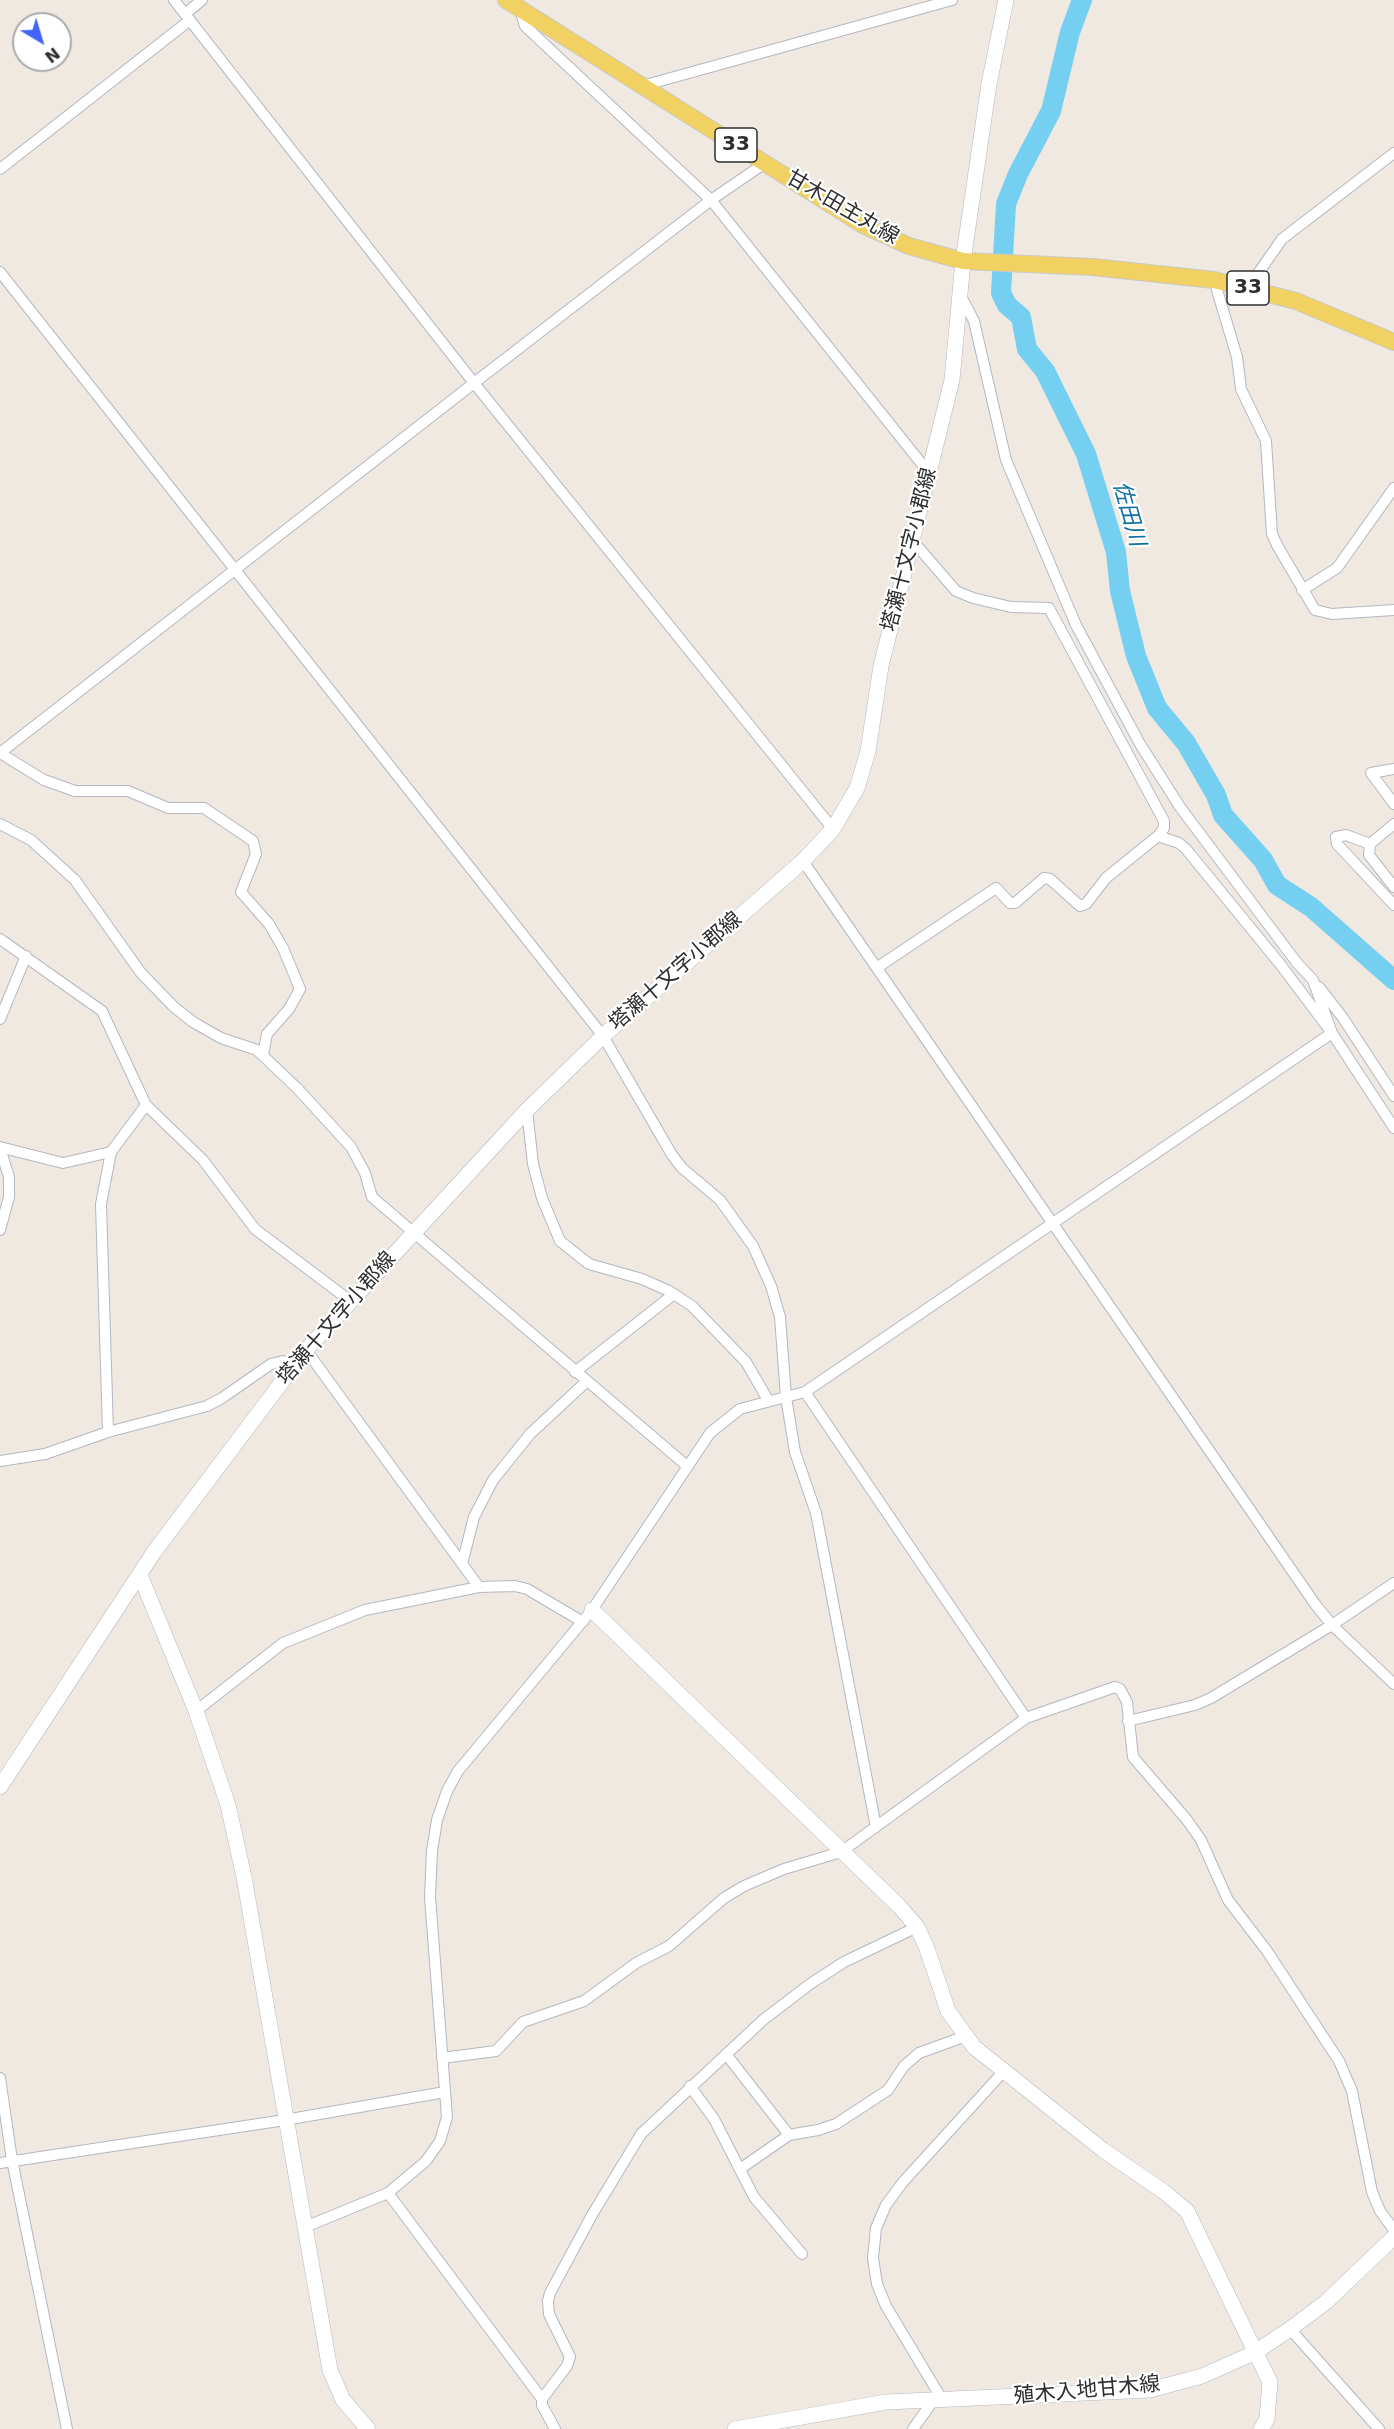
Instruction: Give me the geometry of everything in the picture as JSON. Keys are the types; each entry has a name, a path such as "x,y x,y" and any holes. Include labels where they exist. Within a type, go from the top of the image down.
{"main road":[{"name":"塔瀬十文字小郡線","path":"0,1787 154,1552 306,1350 349,1300 527,1110 603,1036 803,861 833,829 857,788 868,751 881,666 952,380 962,298 971,262 989,84 1006,0"},
{"name":"甘木田主丸線","path":"513,5 863,225 909,246 971,262 1093,267 1214,280 1296,300 1394,342"},
{"path":"140,1575 196,1711 228,1805 244,1878 330,2370 343,2400 368,2429"},
{"path":"587,1616 900,1907 917,1928 926,1946 948,2011 974,2047 1103,2150 1163,2191 1186,2211 1270,2382 1266,2419 1261,2429"},
{"name":"殖木入地甘木線","path":"735,2429 886,2402 1150,2390 1202,2376 1254,2353 1290,2329 1326,2302 1394,2237"}],"street":[{"path":"174,0 474,383 833,829"},
{"path":"0,170 188,17 202,0"},
{"path":"642,86 952,0"},
{"path":"513,5 525,26 711,200 929,473"},
{"path":"1254,289 1257,275 1282,239 1394,153"},
{"path":"263,1055 267,1034 289,1009 300,989 283,948 269,924 242,892 256,854 253,841 204,808 168,808 128,791 75,791 44,780 0,753 711,200 765,164"},
{"path":"0,272 603,1036 672,1155 682,1168 720,1200 753,1246 771,1286 780,1317 786,1397 795,1452 816,1513 876,1827"},
{"path":"1214,280 1237,357 1244,400 1266,441 1272,534 1311,607 1320,612 1394,610"},
{"path":"962,298 974,321 1006,460 1076,625 1140,744 1180,807 1297,963 1343,1018 1394,1096"},
{"path":"1302,590 1337,567 1394,488"},
{"path":"878,967 996,888 1010,903 1016,903 1044,878 1050,879 1080,906 1086,904 1106,878 1158,836 1164,828 1164,821 1049,608 1011,607 973,598 956,591 912,540"},
{"path":"1394,769 1371,773 1394,804"},
{"path":"0,824 31,840 75,880 134,964 174,1007 193,1022 221,1038 245,1045 263,1055 336,1129 358,1161 372,1197 411,1234 687,1466"},
{"path":"1394,824 1370,844 1369,855 1394,887"},
{"path":"1370,844 1346,835 1336,837 1337,844 1394,905"},
{"path":"1158,836 1179,843 1186,849 1303,993 1394,1128"},
{"path":"803,861 1315,1604 1332,1625 1394,1683"},
{"path":"0,939 102,1011 146,1105 204,1160 255,1229 349,1300"},
{"path":"0,1019 26,956"},
{"path":"1313,980 1332,1034"},
{"path":"305,2227 388,2193 426,2161 440,2141 447,2116 430,1897 437,1820 447,1791 458,1771 587,1616 710,1433 727,1417 740,1409 805,1392 1332,1034"},
{"path":"108,1432 101,1204 111,1152 146,1105"},
{"path":"527,1110 533,1164 542,1198 560,1241 589,1264 642,1279 674,1294 692,1306 746,1362 768,1400"},
{"path":"0,1147 63,1163 111,1152"},
{"path":"0,1147 9,1177 9,1197 0,1230"},
{"path":"575,1372 674,1294"},
{"path":"306,1350 479,1587"},
{"path":"0,1461 45,1454 108,1432 207,1406 277,1362 283,1361 294,1366"},
{"path":"462,1564 474,1517 493,1480 530,1434 586,1382"},
{"path":"805,1392 1026,1718"},
{"path":"1128,1721 1195,1705 1212,1698 1332,1625 1394,1582"},
{"path":"196,1711 283,1643 365,1610 479,1587 515,1586 527,1589 587,1616"},
{"path":"442,2058 496,2052 523,2022 584,2001 636,1963 669,1946 724,1898 744,1886 784,1869 841,1852 1026,1718 1115,1687 1124,1694 1132,1757 1187,1820 1201,1840 1228,1900 1268,1951 1339,2061 1352,2091 1372,2192 1380,2211 1394,2230"},
{"path":"542,2399 567,2366 570,2357 549,2314 550,2293 592,2215 641,2134 763,2020 810,1984 844,1962 917,1928"},
{"path":"740,2169 789,2135 836,2124 888,2090 912,2057 966,2036"},
{"path":"726,2054 789,2135"},
{"path":"913,2429 938,2401 886,2306 877,2284 873,2258 876,2228 886,2205 903,2182 1004,2071"},
{"path":"0,2078 12,2160 67,2429"},
{"path":"690,2086 714,2119 754,2197 802,2254"},
{"path":"0,2163 285,2120 445,2092"},
{"path":"388,2193 542,2399 542,2405 555,2429"},
{"path":"1290,2329 1379,2429"}],"waterway":[{"name":"佐田川","path":"1082,0 1070,32 1051,111 1018,174 1006,204 1001,293 1007,305 1021,317 1027,349 1045,371 1086,454 1116,552 1120,591 1136,656 1157,708 1186,743 1216,795 1223,815 1263,860 1277,885 1311,907 1394,980"}]}
